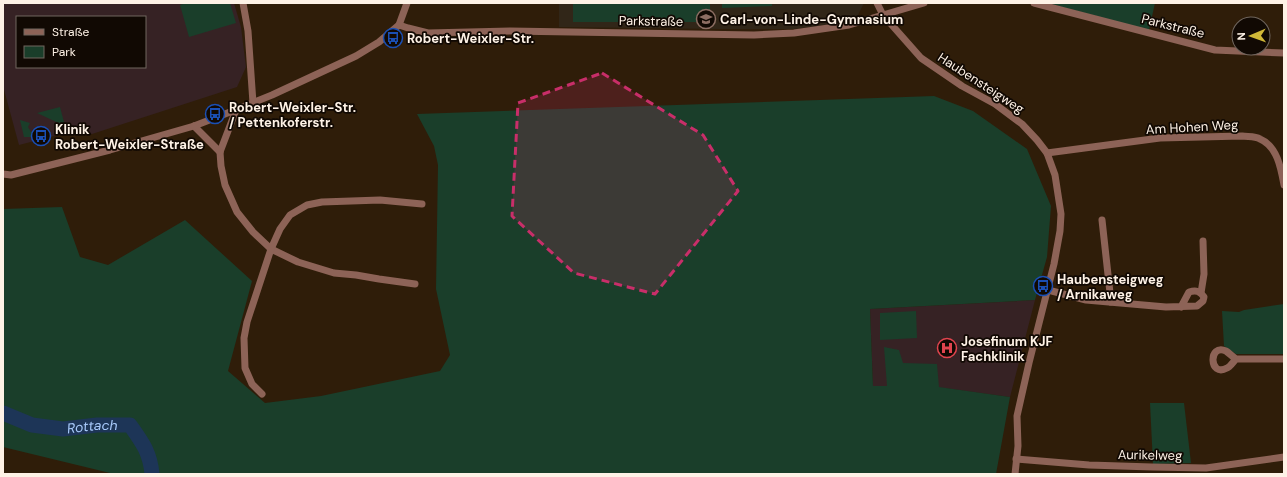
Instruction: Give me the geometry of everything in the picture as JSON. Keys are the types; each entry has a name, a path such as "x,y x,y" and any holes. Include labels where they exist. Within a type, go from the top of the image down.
{"street":[{"path":"243,3 248,32 253,103"},
{"path":"3,174 11,175 110,150 194,126 253,103 356,56 379,42 399,25 408,3"},
{"name":"Haubensteigweg","path":"877,3 883,15 921,58 962,86 995,104 1022,124 1047,153 1055,175 1061,214 1054,264 1017,416 1018,446 1015,474"},
{"name":"Parkstraße","path":"399,25 428,33 510,31 754,35 794,33 849,26 924,3"},
{"name":"Parkstraße","path":"1034,3 1215,50 1284,53"},
{"path":"236,110 220,152 225,185 237,212 252,232 270,249 298,262 334,273 415,284"},
{"path":"194,126 220,152"},
{"name":"Am Hohen Weg","path":"1047,153 1160,138 1254,137 1261,139 1269,145 1275,153 1284,181"},
{"path":"262,394 252,384 245,368 244,338 250,310 270,249 280,229 290,215 307,205 322,202 380,200 422,204"},
{"path":"1102,220 1111,302"},
{"path":"1201,293 1204,274 1203,242"},
{"path":"1048,290 1086,300 1181,307 1197,306 1203,301 1204,297 1201,293 1195,290 1189,292 1181,307"},
{"path":"1236,359 1284,359"},
{"name":"Aurikelweg","path":"1016,459 1089,465 1206,468 1284,457"}],"highlighted area":[{"path":"602,73 703,135 738,191 655,294 574,273 512,216 518,103"}],"shaded area":[{"path":"3,3 234,3 241,27 246,67 237,87 92,134 73,131 19,145 3,86"},
{"name":"Carl-von-Linde-Gymnasium","path":"559,3 864,3 858,15 849,22 794,29 719,29 559,27"},
{"name":"Josefinum KJF Fachklinik","path":"1035,300 1010,397 944,388 873,386 870,309"}],"green space":[{"path":"186,3 230,3 236,23 189,37 180,5"},
{"path":"573,3 710,3 710,22 573,22"},
{"path":"722,3 772,3 772,6 722,8"},
{"path":"1047,3 1155,3 1149,30"},
{"path":"934,96 973,111 1027,149 1051,206 1047,257 1035,300 870,309 873,386 887,386 884,347 899,350 903,363 937,364 939,387 1010,397 996,474 110,474 3,447 3,209 62,207 80,257 108,265 185,220 252,281 228,371 265,403 321,396 440,371 450,355 436,289 438,165 434,146 417,114"},
{"path":"60,107 65,126 37,113"},
{"path":"20,120 30,123 28,127 31,132 35,131 38,126 42,127 38,137 24,137"},
{"path":"1284,304 1284,354 1236,354 1224,346 1222,311 1239,312"},
{"path":"916,311 917,338 880,340 880,313"},
{"path":"1150,403 1184,403 1191,463 1153,464"}],"waterway":[{"name":"Rottach","path":"3,413 32,425 63,429 97,425 130,425 142,442 147,453 152,474"}],"place":[{"name":"Carl-von-Linde-Gymnasium","path":"706,19"},
{"name":"Robert-Weixler-Str.","path":"393,38"},
{"name":"Robert-Weixler-Str. / Pettenkoferstr.","path":"215,114"},
{"name":"Klinik Robert-Weixler-Straße","path":"41,136"},
{"name":"Haubensteigweg / Arnikaweg","path":"1043,286"},
{"name":"Josefinum KJF Fachklinik","path":"947,348"}]}
